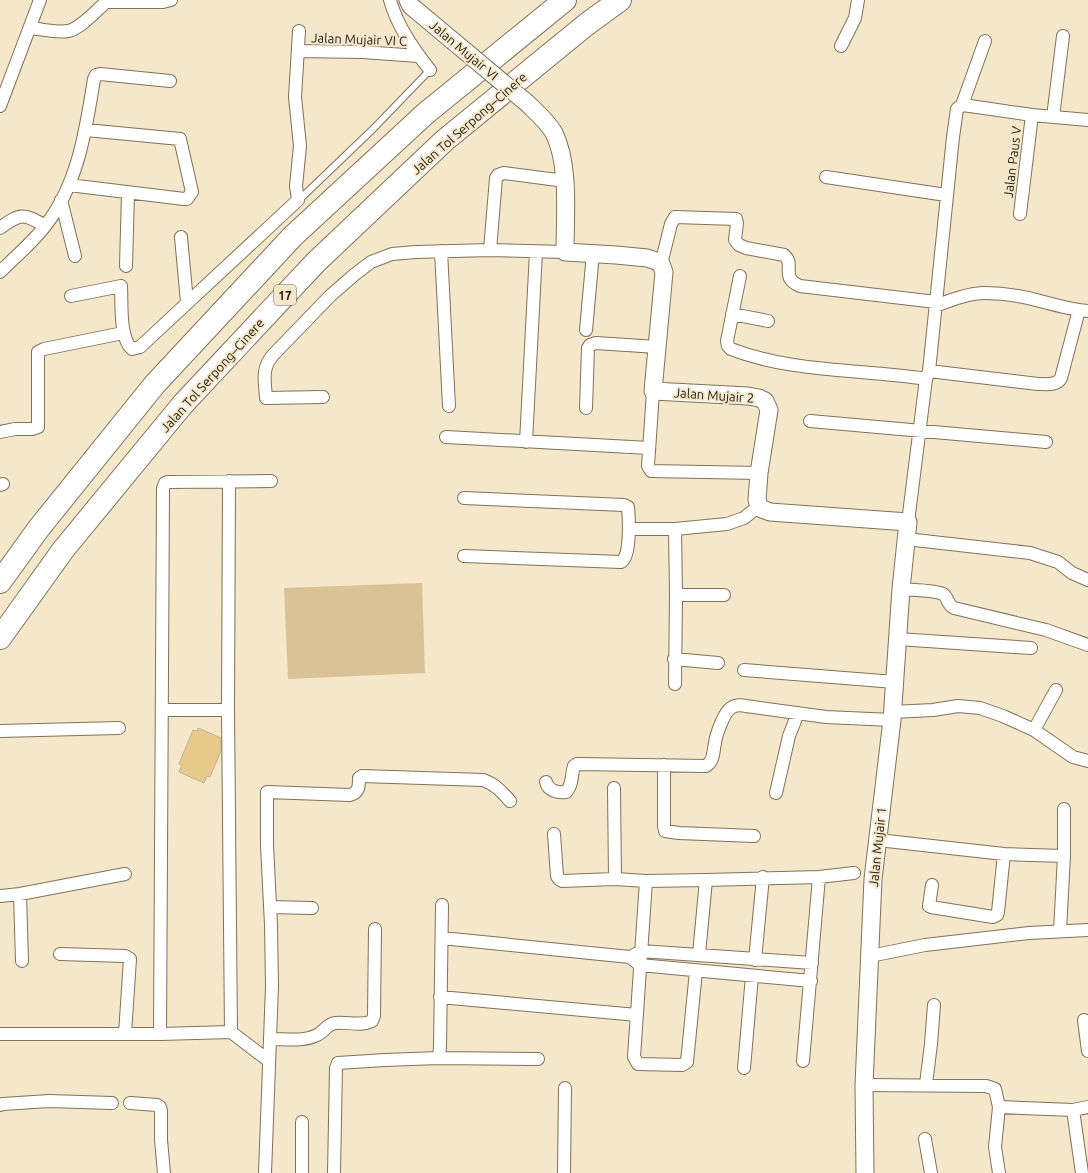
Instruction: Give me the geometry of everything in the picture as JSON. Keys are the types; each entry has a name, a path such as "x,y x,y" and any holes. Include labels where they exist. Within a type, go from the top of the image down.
{"highway":[{"name":"17","path":"0,582 39,528 155,384 293,236 425,114 566,0"},
{"name":"Jalan Tol Serpong–Cinere","path":"0,638 62,550 178,410 316,262 444,140 587,24 620,0"}],"street":[{"path":"0,106 40,0"},
{"path":"30,28 70,31 77,28 106,1 163,2 170,0"},
{"path":"390,0 394,14 414,50 430,70"},
{"name":"Jalan Mujair VI","path":"408,0 411,6 527,103 554,132 560,150 565,181 566,252"},
{"path":"841,46 855,18 858,0"},
{"path":"71,296 121,286 123,333 128,346 132,349 140,347 298,200 296,186 300,146 295,97 299,31"},
{"path":"1053,117 1063,36"},
{"path":"629,529 675,529 727,524 744,518 759,506 770,512 908,522 919,431 928,375 952,137 957,109 962,106 985,41"},
{"name":"Jalan Mujair VI C","path":"298,51 363,52 418,56"},
{"path":"0,272 45,226 69,185 86,130 94,79 96,75 100,74 170,81"},
{"path":"962,106 1032,115 1088,120"},
{"name":"Jalan Paus V","path":"1020,214 1032,115"},
{"path":"69,185 184,199 189,197 192,192 180,139 86,130"},
{"path":"490,250 496,178 498,175 504,173 565,181"},
{"path":"826,177 946,195"},
{"path":"126,266 128,193"},
{"path":"61,200 75,256"},
{"path":"0,228 11,220 21,216 31,217 45,226"},
{"path":"740,276 727,341 728,346 734,350 783,363 820,368 1038,384 1056,383 1059,382 1061,378 1083,311 1010,295 984,293 935,304 800,286 796,285 790,280 787,257 784,255 746,248 738,245 735,240 736,219 675,217 671,224 661,264 664,272 653,391 648,466 649,470 652,472 759,473"},
{"path":"181,237 187,302"},
{"path":"323,398 266,398 265,368 268,361 330,296 371,262 392,254 490,250 593,253 647,258 661,264"},
{"path":"442,251 449,406"},
{"path":"526,442 536,252"},
{"path":"586,330 593,253"},
{"path":"732,314 768,321"},
{"path":"0,432 32,429 38,427 38,352 44,349 123,333"},
{"path":"586,408 589,346 596,343 657,347"},
{"name":"Jalan Mujair 2","path":"653,391 748,396 765,401 769,410 759,473 757,500 759,506"},
{"path":"810,421 1046,442"},
{"path":"446,437 649,448"},
{"path":"229,481 228,710 231,1032"},
{"path":"160,1034 164,485 168,482 271,481"},
{"path":"464,498 624,505 628,508 629,529 626,557 624,561 621,562 464,556"},
{"name":"Jalan Mujair 1","path":"865,1173 864,1085 873,879 892,716 901,589 908,522"},
{"path":"675,529 675,684"},
{"path":"906,539 1030,552 1058,562 1072,573 1088,580"},
{"path":"901,589 939,592 945,595 949,605 954,608 1046,630 1088,645"},
{"path":"676,595 724,595"},
{"path":"898,639 1031,648"},
{"path":"674,659 718,662"},
{"path":"744,670 895,682"},
{"path":"1034,730 1056,690"},
{"path":"546,782 547,786 551,789 558,792 566,792 571,783 574,766 577,764 706,766 713,759 716,739 728,710 734,706 746,706 826,717 892,716 958,706 980,708 1003,716 1034,730 1073,757 1088,761"},
{"path":"163,710 228,710"},
{"path":"776,793 789,736 798,713"},
{"path":"0,731 120,728"},
{"path":"664,765 664,826 666,832 754,836"},
{"path":"265,1173 272,986 267,844 267,792 350,795 355,793 358,789 359,778 362,776 438,778 483,780 496,786 510,801"},
{"path":"614,788 615,879"},
{"path":"1060,931 1064,856 1064,808"},
{"path":"554,834 557,876 562,881 615,879 646,881 763,877 819,877 854,873"},
{"path":"878,840 1004,854 1064,856"},
{"path":"932,885 929,901 931,907 994,916 997,915 1004,854"},
{"path":"0,896 20,894 124,874"},
{"path":"756,960 763,877"},
{"path":"803,1061 819,877"},
{"path":"699,954 706,880"},
{"path":"646,881 634,1057 636,1063 639,1065 685,1064 689,1060 696,971"},
{"path":"20,894 22,961"},
{"path":"439,1058 442,905"},
{"path":"270,907 312,908"},
{"path":"271,1040 305,1039 319,1035 327,1026 334,1023 364,1024 372,1021 374,1016 375,929"},
{"path":"870,956 925,945 1060,931 1088,930"},
{"path":"442,938 630,957 640,965 810,981"},
{"path":"630,957 641,951 812,963"},
{"path":"60,954 125,956 130,959 125,1034"},
{"path":"744,1068 752,976"},
{"path":"440,997 637,1015"},
{"path":"926,1084 932,1044 934,1005"},
{"path":"1084,1020 1088,1051"},
{"path":"0,1034 160,1034 231,1032 269,1061"},
{"path":"334,1173 336,1068 338,1064 385,1060 439,1058 538,1059"},
{"path":"864,1085 926,1084 986,1086 993,1088 996,1092 999,1107 995,1147 999,1173"},
{"path":"564,1173 565,1088"},
{"path":"0,1105 49,1101 112,1103"},
{"path":"130,1103 157,1105 160,1107 160,1140 164,1173"},
{"path":"999,1107 1073,1110 1088,1107"},
{"path":"1073,1110 1082,1173"},
{"path":"302,1122 302,1173"},
{"path":"925,1139 931,1173"}],"lane":[{"path":"298,200 373,129 430,70"}],"shaded area":[{"path":"422,583 425,673 288,679 284,588"}],"building":[{"path":"198,728 221,738 221,751 210,777 207,776 204,783 179,772 182,765 179,764 193,730 197,731"}]}
